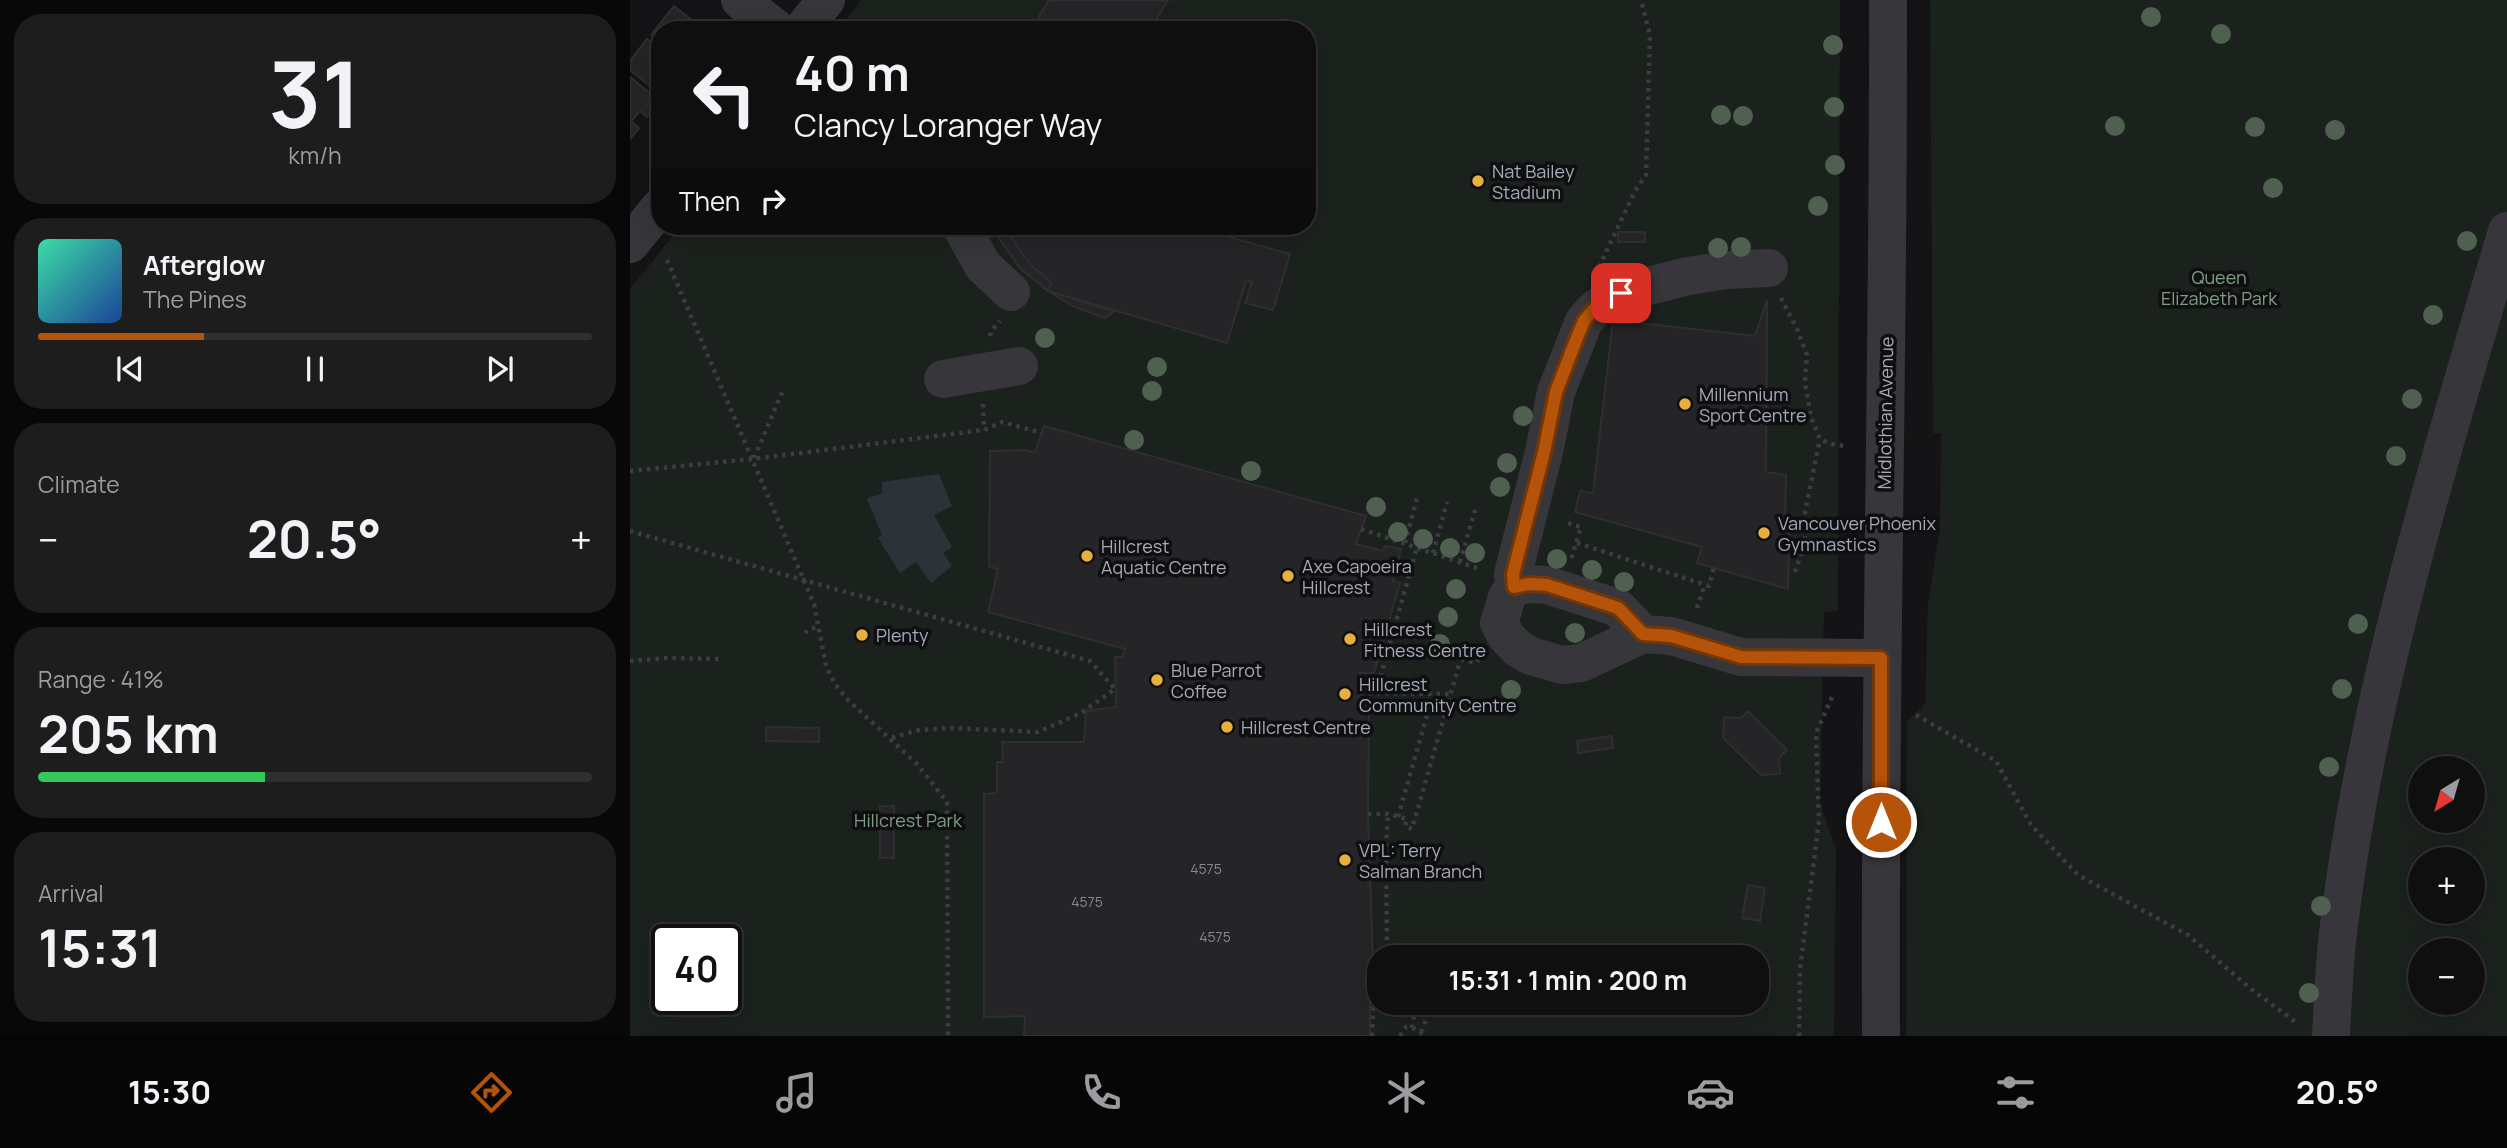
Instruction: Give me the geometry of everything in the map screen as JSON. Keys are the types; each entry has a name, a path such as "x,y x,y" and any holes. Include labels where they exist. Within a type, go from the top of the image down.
{"street":[{"path":"740,0 798,21"},
{"name":"Midlothian Avenue","path":"1881,1036 1881,658 1888,0"},
{"path":"630,244 651,218"},
{"path":"2316,1032 2338,927 2375,714 2440,461 2507,231"},
{"path":"966,235 983,266 1011,292"},
{"path":"1501,579 1513,574 1544,452 1556,392 1584,321 1594,309 1621,293 1688,276 1727,270 1774,279"},
{"path":"943,379 1018,366"},
{"path":"1501,579 1507,597 1499,623 1506,636 1517,648 1531,656 1562,665 1581,663 1643,634 1671,636 1741,657 1881,658"},
{"path":"1501,579 1547,585 1618,608 1643,634"}],"path":[{"path":"1597,271 1635,191 1646,175 1650,35 1641,0"},
{"path":"667,260 814,604 826,666 835,684 848,700 917,764 947,802 948,1036"},
{"path":"1774,279 1807,355 1805,382 1811,417 1820,439 1805,512 1805,543 1795,572"},
{"path":"753,459 784,388"},
{"path":"630,471 753,459 984,430 1002,422 1042,433"},
{"path":"1820,439 1844,446"},
{"path":"1405,543 1419,494"},
{"path":"1433,553 1447,502"},
{"path":"1460,562 1475,509"},
{"path":"1568,523 1581,527 1570,564"},
{"path":"1361,529 1460,562 1501,579"},
{"path":"630,531 1090,661 1115,689 1080,713 1038,732 940,729 919,730 891,738"},
{"path":"1577,542 1709,586 1714,567"},
{"path":"1376,694 1417,547"},
{"path":"1693,619 1705,584"},
{"path":"805,633 818,627"},
{"path":"1368,814 1388,814 1407,819 1405,827 1412,829 1468,634"},
{"path":"630,660 720,659"},
{"path":"1360,693 1450,694"},
{"path":"1398,817 1433,694"},
{"path":"1799,1036 1800,969 1819,821 1816,733 1833,695"},
{"path":"1916,715 1996,761 2031,825 2078,875 2188,935 2251,989 2316,1032"},
{"path":"1387,945 1388,814"},
{"path":"1372,1015 1372,1036"},
{"path":"1412,1028 1414,1015"},
{"path":"1421,1032 1428,1015"},
{"path":"1400,1036 1406,1027 1426,1036"}],"green space":[{"name":"Hillcrest Park","path":"861,0 1840,0 1838,611 1824,612 1820,803 1836,850 1834,1036 630,1036 630,289 674,235 1316,235 1316,21 844,21"},
{"name":"Queen Elizabeth Park","path":"1930,0 2507,0 2507,1036 1906,1036 1907,721 1925,704 1928,603 1940,527 1941,434 1933,433"}],"shaded area":[{"path":"939,474 952,506 934,515 952,547 943,553 952,566 931,583 916,562 900,573 878,538 882,535 867,499 882,493 882,482"}],"building":[{"path":"1049,0 1168,0 1155,21 1036,21"},
{"path":"674,6 693,21 662,21"},
{"path":"647,39 651,42 651,87 630,70 630,61"},
{"path":"630,77 651,94 648,100 651,103 651,112 647,117 640,111 631,121 639,128 630,139"},
{"path":"1618,232 1645,232 1645,242 1618,242"},
{"path":"998,235 1010,235 1033,267 1051,282 1048,291 1020,268"},
{"path":"1010,235 1221,235 1290,254 1273,310 1245,303 1252,282 1246,281 1227,343 1048,291 1051,282 1033,267"},
{"path":"1048,291 1114,311 1105,318 1075,307"},
{"name":"Millennium Sport Centre","path":"1767,300 1766,472 1786,475 1785,523 1790,523 1788,589 1697,563 1702,547 1575,512 1580,491 1593,493 1613,320 1755,336"},
{"name":"Hillcrest Centre","path":"1044,426 1366,516 1356,544 1383,551 1385,546 1401,549 1393,581 1400,583 1374,673 1360,673 1359,712 1369,712 1368,814 1372,945 1367,945 1367,1015 1370,1015 1370,1036 1024,1036 1025,1016 984,1017 984,794 997,793 997,762 1003,762 1002,742 1084,742 1086,711 1116,707 1115,657 1122,657 1125,649 988,612 998,569 989,567 990,451 1035,452"},
{"path":"1748,711 1787,750 1779,758 1780,774 1761,775 1723,738 1724,717 1741,718"},
{"path":"766,727 819,728 819,742 766,741"},
{"path":"1612,736 1613,748 1578,753 1577,741"},
{"path":"880,806 894,806 894,858 880,858"},
{"path":"1748,885 1765,888 1760,921 1742,918"}],"place":[{"name":"Nat Bailey Stadium","path":"1478,181"},
{"name":"Millennium Sport Centre","path":"1685,404"},
{"name":"Vancouver Phoenix Gymnastics","path":"1764,533"},
{"name":"Hillcrest Aquatic Centre","path":"1087,556"},
{"name":"Axe Capoeira Hillcrest","path":"1288,576"},
{"name":"Plenty","path":"862,635"},
{"name":"Hillcrest Fitness Centre","path":"1350,639"},
{"name":"Blue Parrot Coffee","path":"1157,680"},
{"name":"Hillcrest Community Centre","path":"1345,694"},
{"name":"Hillcrest Centre","path":"1227,727"},
{"name":"VPL: Terry Salman Branch","path":"1345,860"}],"route":[{"path":"1621,293 1594,309 1584,321 1556,392 1544,452 1513,574 1514,587 1528,584 1547,585 1618,608 1643,634 1671,636 1741,657 1881,658 1881,822"}]}
